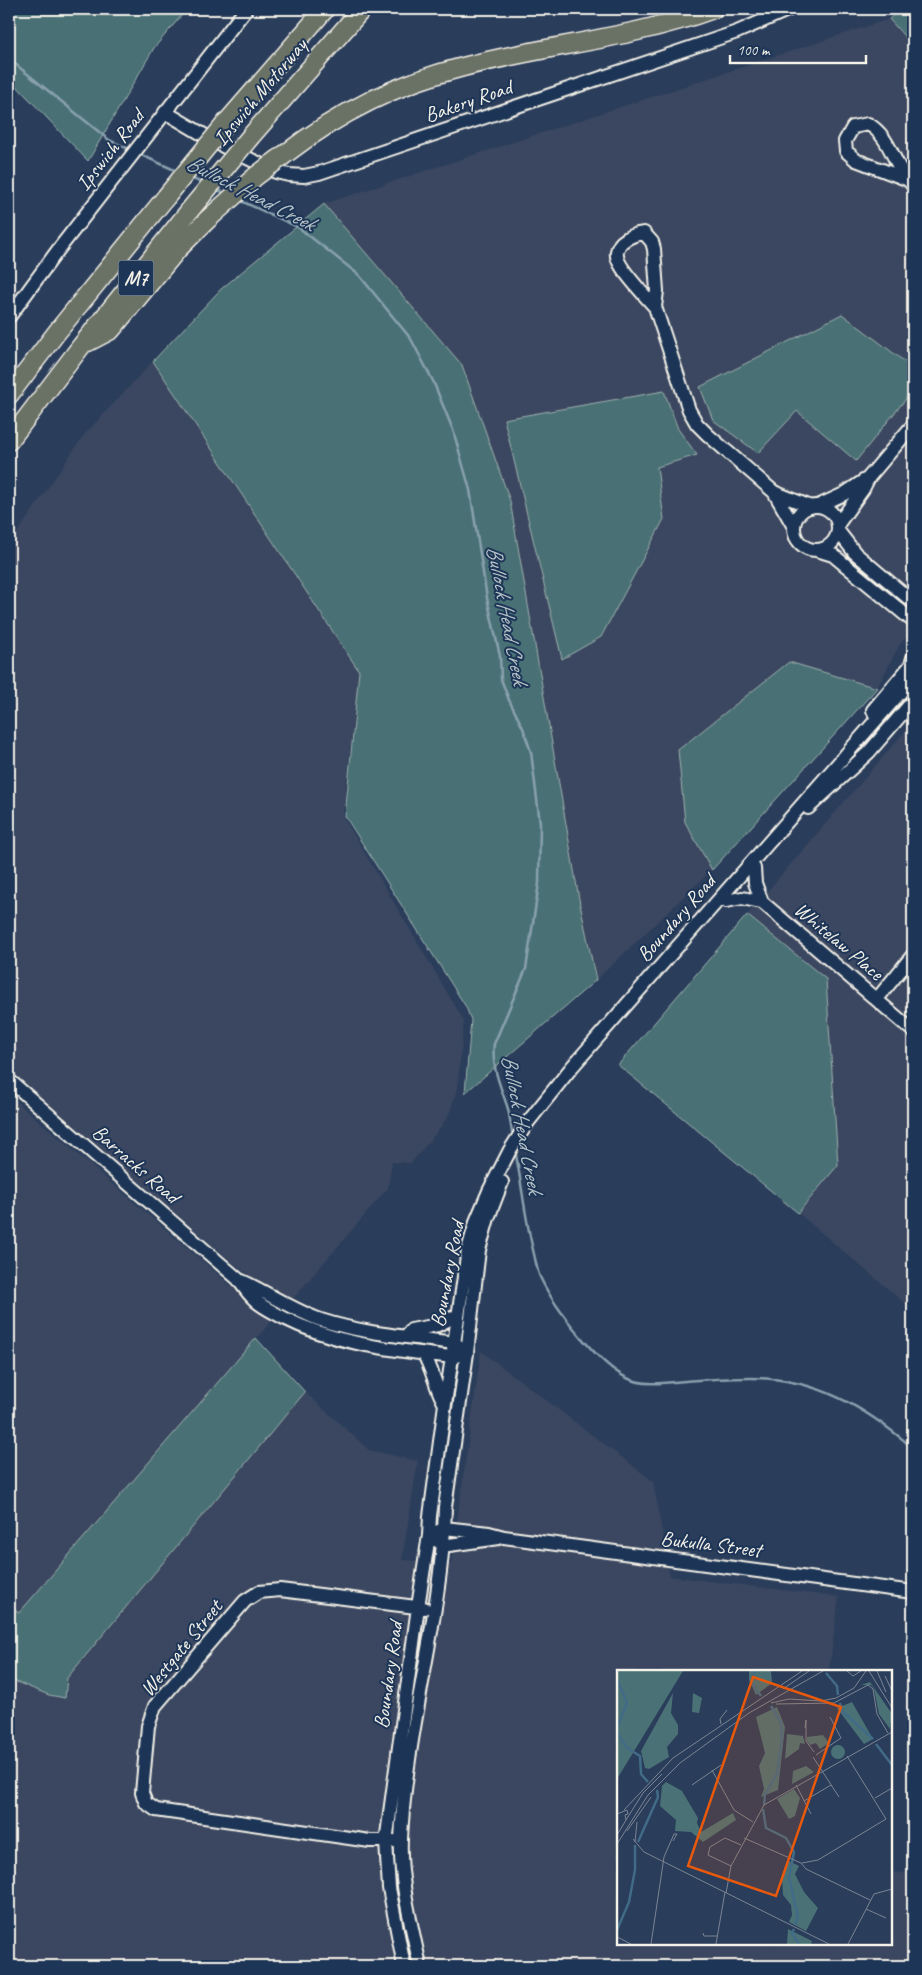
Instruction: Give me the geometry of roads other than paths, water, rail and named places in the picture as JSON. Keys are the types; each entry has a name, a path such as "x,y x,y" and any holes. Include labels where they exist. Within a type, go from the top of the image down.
{"highway":[{"name":"Ipswich Motorway","path":"9,396 57,332 166,197 324,9"},
{"name":"Ipswich Motorway","path":"9,441 82,345 190,210 251,136 362,9"},
{"path":"82,345 110,330 177,250 256,176 319,130 351,111 409,84 435,75 495,59 652,28 714,9"}],"street":[{"name":"Ipswich Road","path":"9,317 154,125 246,9"},
{"name":"Bakery Road","path":"165,112 219,144 276,172 304,176 319,173 737,32 790,9"},
{"path":"868,124 876,128 884,136 910,182 856,160 846,151 845,141 853,128 868,124"},
{"path":"655,307 640,291 616,256 619,245 634,234 644,233 652,242 656,282 655,307 689,410 697,424 708,436 774,492 794,527 798,540 803,546 833,554 913,621"},
{"path":"817,550 831,544 836,538 838,528 869,477 913,425"},
{"path":"794,527 799,514 844,494 869,477"},
{"path":"774,492 831,511 838,528 854,553 908,593 913,602"},
{"path":"877,719 873,710 911,664 913,658"},
{"name":"Boundary Road","path":"404,1966 389,1888 386,1842 429,1535 444,1404 468,1250 478,1219 531,1131 574,1070 913,678"},
{"name":"Boundary Road","path":"574,1070 810,806 869,752 913,701"},
{"name":"Whitelaw Place","path":"754,868 755,883 762,902"},
{"name":"Whitelaw Place","path":"726,901 742,898 762,902 877,998 913,1031"},
{"path":"877,998 913,955"},
{"name":"Barracks Road","path":"9,1080 238,1279 255,1300 299,1326 329,1337 376,1348 423,1354 452,1357 467,1353"},
{"name":"Boundary Road","path":"420,1966 402,1866 401,1840 405,1791 434,1609 445,1507 467,1353 479,1250 492,1194"},
{"name":"Barracks Road","path":"238,1279 289,1306 321,1320 353,1328 455,1343"},
{"path":"406,1336 411,1330 448,1322 458,1315"},
{"path":"455,1343 467,1353"},
{"path":"423,1354 431,1369 437,1391 444,1404"},
{"path":"429,1535 444,1528"},
{"name":"Bukulla Street","path":"444,1528 913,1592"},
{"path":"429,1535 442,1544"},
{"name":"Bukulla Street","path":"442,1544 449,1545 504,1537"},
{"name":"Westgate Street","path":"401,1840 386,1842 272,1828 156,1810 146,1802 142,1793 148,1726 155,1706 245,1601 259,1592 280,1590 434,1609"}],"waterway":[{"name":"Bullock Head Creek","path":"9,59 109,140 131,150"},
{"name":"Bullock Head Creek","path":"139,154 179,172"},
{"name":"Bullock Head Creek","path":"191,178 204,184"},
{"name":"Bullock Head Creek","path":"216,189 227,194"},
{"name":"Bullock Head Creek","path":"239,200 298,227 359,275 411,339 433,381 453,430 470,490 487,598 500,656 501,679 523,728 531,752 540,823 539,883 526,969 494,1044 493,1052 495,1069 508,1109 513,1137"},
{"name":"Bullock Head Creek","path":"515,1150 528,1228 540,1276 556,1305 578,1334 603,1361 616,1371 627,1378 643,1383 751,1378 775,1379 797,1383 818,1389 858,1408 895,1433 913,1448"}]}
